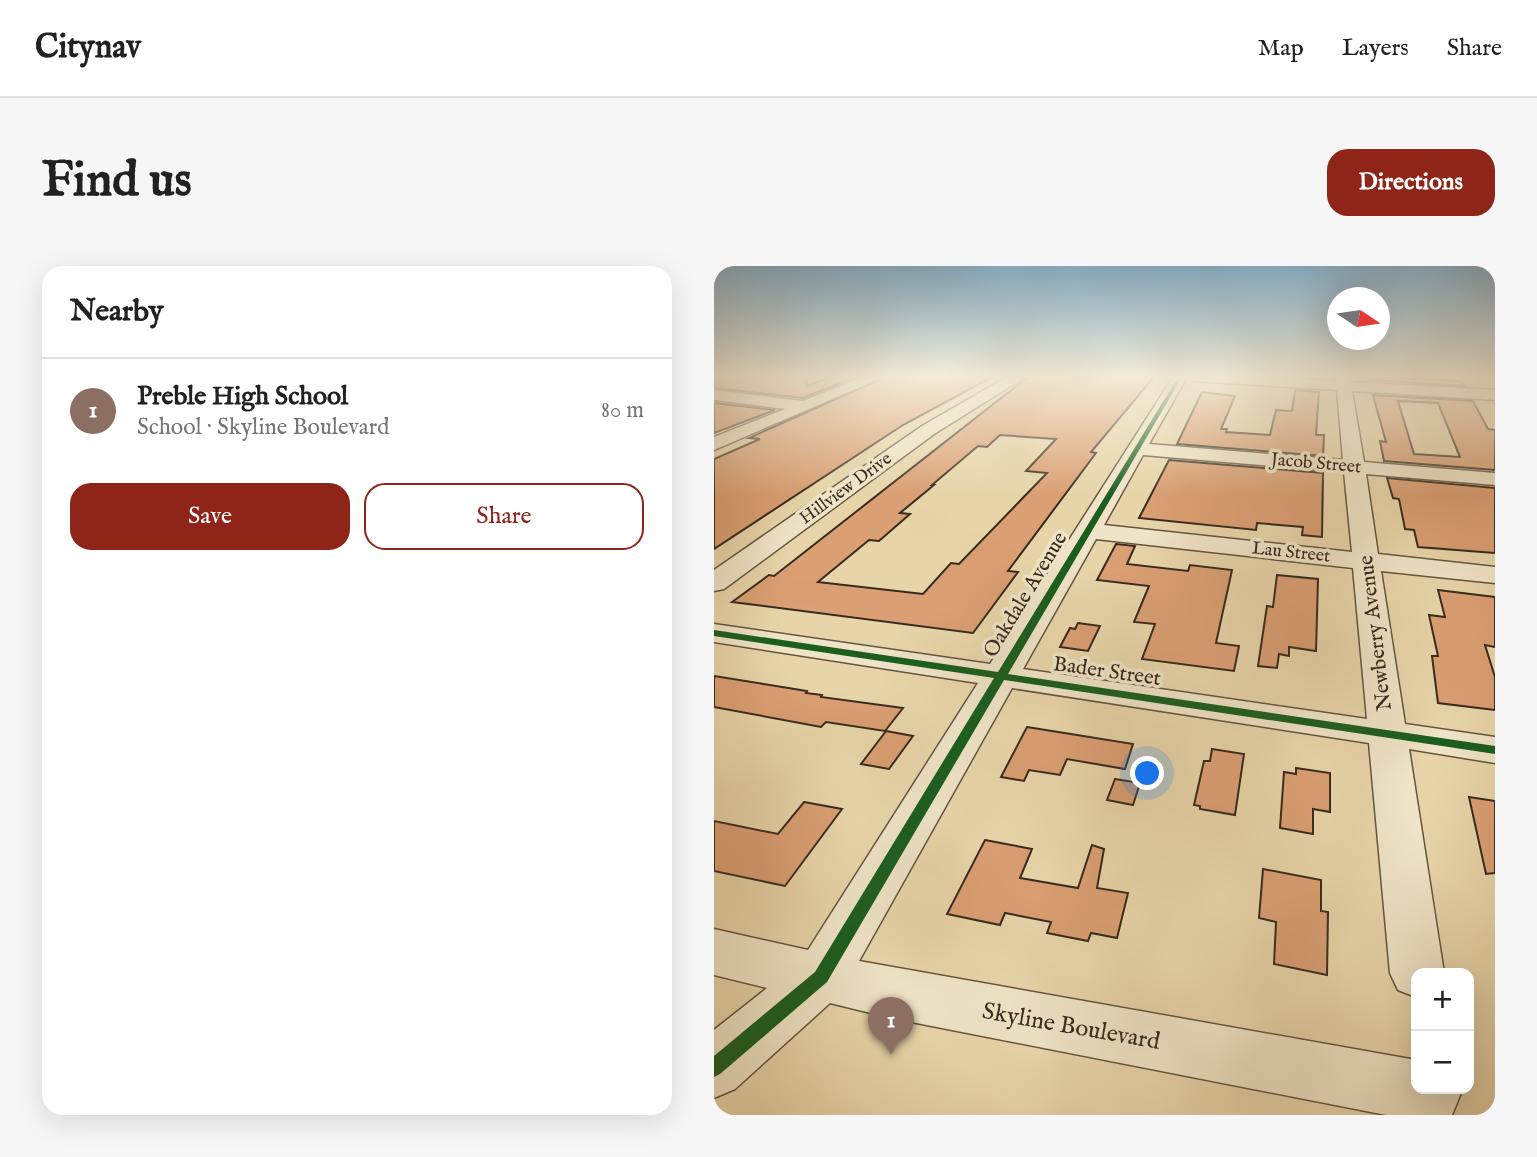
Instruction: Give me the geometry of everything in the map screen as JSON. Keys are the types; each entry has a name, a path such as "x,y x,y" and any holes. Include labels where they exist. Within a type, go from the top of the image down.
{"street":[{"path":"714,443 780,417"},
{"name":"Hillview Drive","path":"714,583 928,430 951,417"},
{"name":"Oakdale Avenue","path":"714,1068 821,977 1156,417"},
{"name":"Newberry Avenue","path":"1349,417 1416,968"},
{"name":"Jacob Street","path":"1137,449 1495,479"},
{"name":"Lau Street","path":"1088,531 1495,575"},
{"name":"Bader Street","path":"714,633 1495,750"},
{"name":"Skyline Boulevard","path":"714,952 891,993 1431,1099"}],"building":[{"path":"714,417 757,417 714,433"},
{"path":"797,417 919,417 714,549 714,459 760,439 749,438"},
{"path":"977,417 1121,417 1091,452 1096,453 1008,571 1018,572 973,633 732,602 769,575 774,576","holes":["1000,435 1056,439 1026,471 1047,473 959,564 951,563 923,594 818,582 869,540 879,541 910,514 900,513 978,446 987,447"]},
{"path":"1190,417 1226,417 1221,429 1227,429 1226,432 1270,435 1274,417 1317,417 1316,435 1324,435 1323,456 1177,444"},
{"path":"1379,417 1403,417 1414,454 1460,457 1444,417 1481,417 1488,429 1495,430 1495,470 1384,461 1380,441 1386,442"},
{"path":"1169,460 1323,473 1322,537 1302,535 1303,527 1257,523 1256,530 1139,518"},
{"path":"1387,478 1495,488 1495,553 1418,547 1414,530 1405,529 1399,499 1393,498"},
{"path":"1116,544 1135,546 1127,564 1188,571 1190,565 1232,570 1216,643 1239,646 1234,671 1142,659 1155,624 1134,622 1149,586 1097,580"},
{"path":"1277,575 1318,579 1316,651 1289,647 1289,656 1279,654 1277,668 1258,666 1267,606 1273,607"},
{"path":"1438,590 1495,597 1495,647 1485,645 1495,677 1495,710 1438,703 1432,656 1438,656 1429,615 1445,617"},
{"path":"1078,623 1100,626 1088,651 1060,647 1070,628 1075,629"},
{"path":"714,676 807,691 806,693 822,695 821,697 903,708 885,731 826,722 821,727 714,707"},
{"path":"1027,727 1133,744 1125,769 1067,759 1060,775 1029,770 1024,781 1001,777"},
{"path":"886,731 913,736 889,769 861,764"},
{"path":"1212,749 1244,754 1235,815 1200,809 1200,806 1194,805 1204,761 1210,761"},
{"path":"1296,768 1330,773 1330,812 1313,809 1313,834 1280,828 1284,772 1296,774"},
{"path":"1115,779 1140,783 1133,805 1107,800"},
{"path":"1469,797 1495,801 1495,873 1486,874"},
{"path":"804,802 842,809 785,886 714,871 714,821 778,834"},
{"path":"985,840 1032,849 1020,878 1078,888 1092,845 1104,849 1097,888 1128,893 1117,938 1091,933 1088,941 1047,933 1051,922 1005,913 1000,925 947,914"},
{"path":"1263,869 1321,880 1321,911 1328,912 1327,975 1274,964 1276,922 1259,918"}],"cycle path":[{"path":"714,1068 821,977 1156,417"},
{"path":"714,633 1495,750"}],"place":[{"name":"Preble High School","path":"891,1055"}]}
